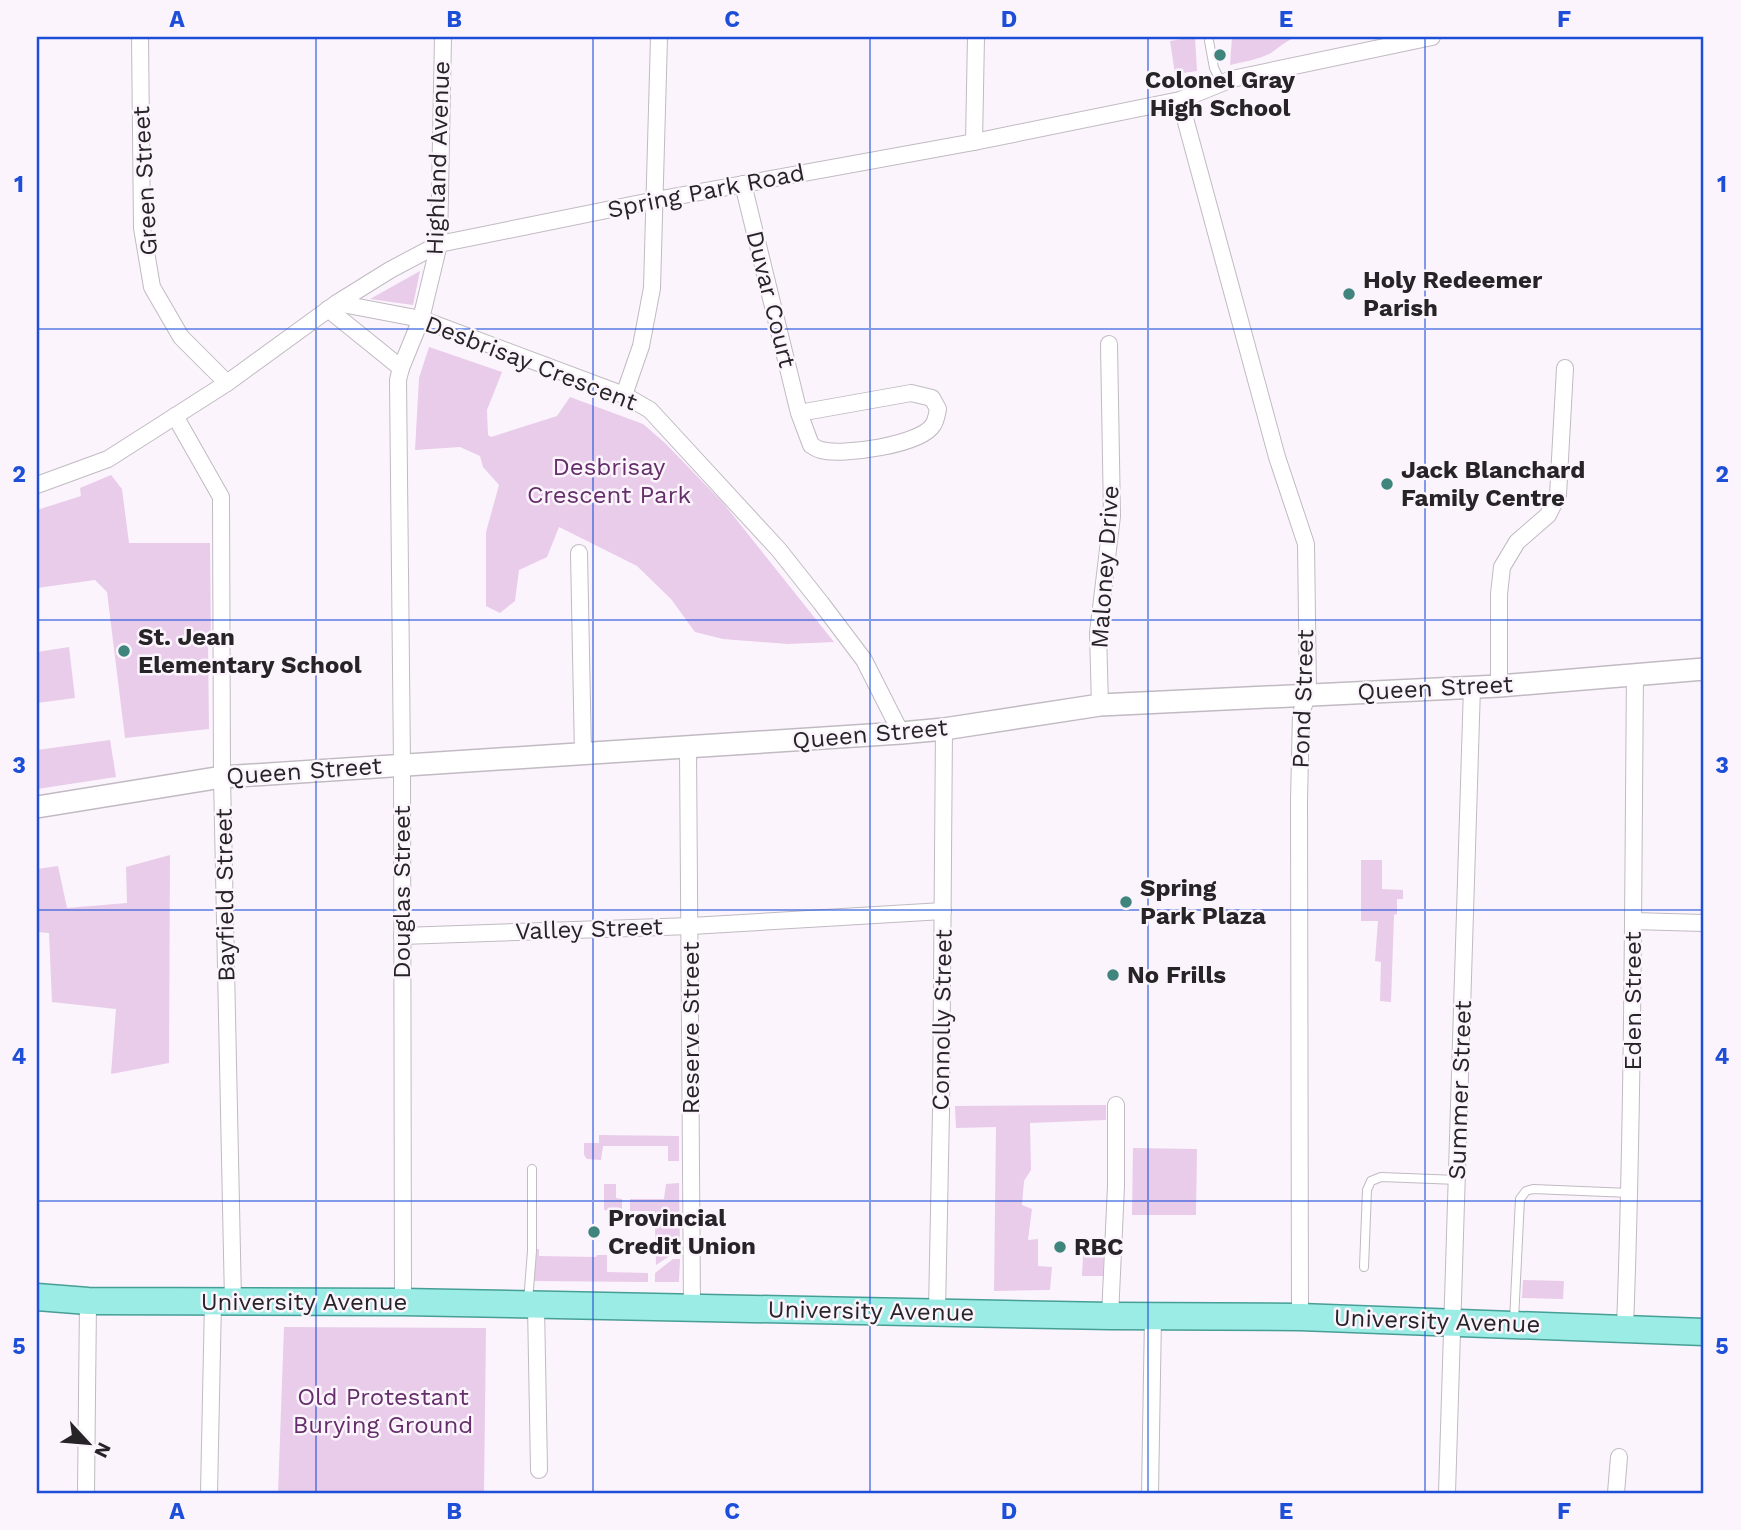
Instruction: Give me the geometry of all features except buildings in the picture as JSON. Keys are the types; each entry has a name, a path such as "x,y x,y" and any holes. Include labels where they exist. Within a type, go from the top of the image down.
{"main road":[{"name":"University Avenue","path":"37,1297 88,1301 403,1302 1110,1316 1300,1317 1704,1332"}],"street":[{"name":"Green Street","path":"140,37 142,228 152,287 181,337 227,383"},
{"name":"Highland Avenue","path":"421,319 439,244 443,37"},
{"path":"624,395 641,346 651,302 659,37"},
{"path":"974,142 976,37"},
{"name":"Spring Park Road","path":"37,485 108,459 227,383 333,306 390,270 439,244 1180,100 1221,82 1432,37"},
{"name":"Pond Street","path":"1180,100 1277,457 1306,544 1308,694 1301,713 1299,807 1300,1317"},
{"name":"Duvar Court","path":"743,184 799,414 811,445 822,451 858,451 922,436 933,426 938,409 932,398 911,393 799,414"},
{"path":"333,306 401,368"},
{"name":"Desbrisay Crescent","path":"333,306 421,319 624,395 650,410 779,550 864,660 901,733"},
{"name":"Douglas Street","path":"403,1302 398,380 421,319"},
{"name":"Maloney Drive","path":"1100,705 1098,633 1112,516 1109,344"},
{"path":"1499,686 1499,594 1502,568 1517,542 1548,516 1558,495 1565,368"},
{"name":"Bayfield Street","path":"175,416 221,497 223,1301 209,1493"},
{"path":"579,553 583,754"},
{"name":"Queen Street","path":"37,807 222,777 901,733 1100,705 1499,686 1704,669"},
{"name":"Eden Street","path":"1625,1328 1630,1193 1635,675"},
{"name":"Summer Street","path":"1447,1493 1472,687"},
{"name":"Connolly Street","path":"937,1311 944,729"},
{"name":"Reserve Street","path":"688,748 692,1308"},
{"name":"Valley Street","path":"402,936 691,926 943,911"},
{"path":"1633,921 1704,923"},
{"path":"1110,1316 1116,1186 1116,1105"},
{"path":"86,1493 88,1301"},
{"path":"532,1305 539,1470"},
{"path":"1150,1493 1153,1316"},
{"path":"1616,1493 1619,1457"}],"lane":[{"path":"1209,41 1214,68 1221,82"},
{"path":"532,1169 532,1305"},
{"path":"1364,1267 1367,1190 1371,1181 1381,1177 1458,1180"},
{"path":"1514,1324 1520,1199 1523,1194 1533,1189 1630,1193"}],"green space":[{"path":"1195,37 1197,71 1175,74 1170,41"},
{"path":"1232,37 1299,37 1264,56 1230,65"},
{"path":"420,271 413,305 370,299"},
{"name":"Desbrisay Crescent Park","path":"429,347 502,372 487,410 488,435 491,437 557,416 570,397 643,424 724,504 834,642 788,644 723,639 695,632 671,599 637,566 559,527 547,557 519,570 515,601 500,613 486,606 486,532 499,485 483,467 480,456 460,447 415,450 419,378"},
{"path":"111,475 122,489 129,543 210,543 209,729 125,738 107,592 95,580 37,588 37,510 81,496 80,488"},
{"path":"69,647 75,698 37,703 37,652"},
{"path":"110,740 116,777 37,789 37,750"},
{"path":"170,855 169,1063 111,1074 116,1009 52,1002 49,933 37,932 37,869 58,866 67,908 127,903 126,867"},
{"path":"1361,860 1382,860 1382,889 1403,890 1403,899 1397,899 1397,914 1394,915 1391,1002 1380,1001 1381,962 1375,961 1378,921 1361,921"},
{"path":"1106,1105 1106,1120 1030,1123 1031,1170 1024,1181 1022,1205 1032,1209 1028,1240 1038,1239 1038,1266 1052,1267 1050,1290 994,1291 996,1127 956,1128 955,1106"},
{"path":"599,1135 679,1136 679,1161 668,1161 668,1146 603,1146 601,1160 587,1159 584,1155 584,1143 599,1143"},
{"path":"1133,1148 1197,1149 1196,1215 1132,1215"},
{"path":"679,1183 680,1254 671,1255 656,1265 655,1211 630,1211 630,1199 664,1199 666,1184"},
{"path":"604,1184 616,1184 616,1198 622,1199 622,1211 604,1210"},
{"path":"537,1249 539,1256 607,1255 607,1272 648,1273 648,1282 534,1281"},
{"path":"1104,1254 1103,1276 1082,1276 1083,1255"},
{"path":"673,1259 680,1259 679,1282 655,1282 655,1273"},
{"path":"1523,1280 1564,1281 1563,1299 1522,1298"},
{"name":"Old Protestant Burying Ground","path":"284,1327 486,1328 484,1493 278,1493"}],"place":[{"name":"Colonel Gray High School","path":"1220,55"},
{"name":"Holy Redeemer Parish","path":"1349,294"},
{"name":"Jack Blanchard Family Centre","path":"1387,484"},
{"name":"St. Jean Elementary School","path":"124,651"},
{"name":"Spring Park Plaza","path":"1126,902"},
{"name":"No Frills","path":"1113,975"},
{"name":"Provincial Credit Union","path":"594,1232"},
{"name":"RBC","path":"1060,1247"}]}
